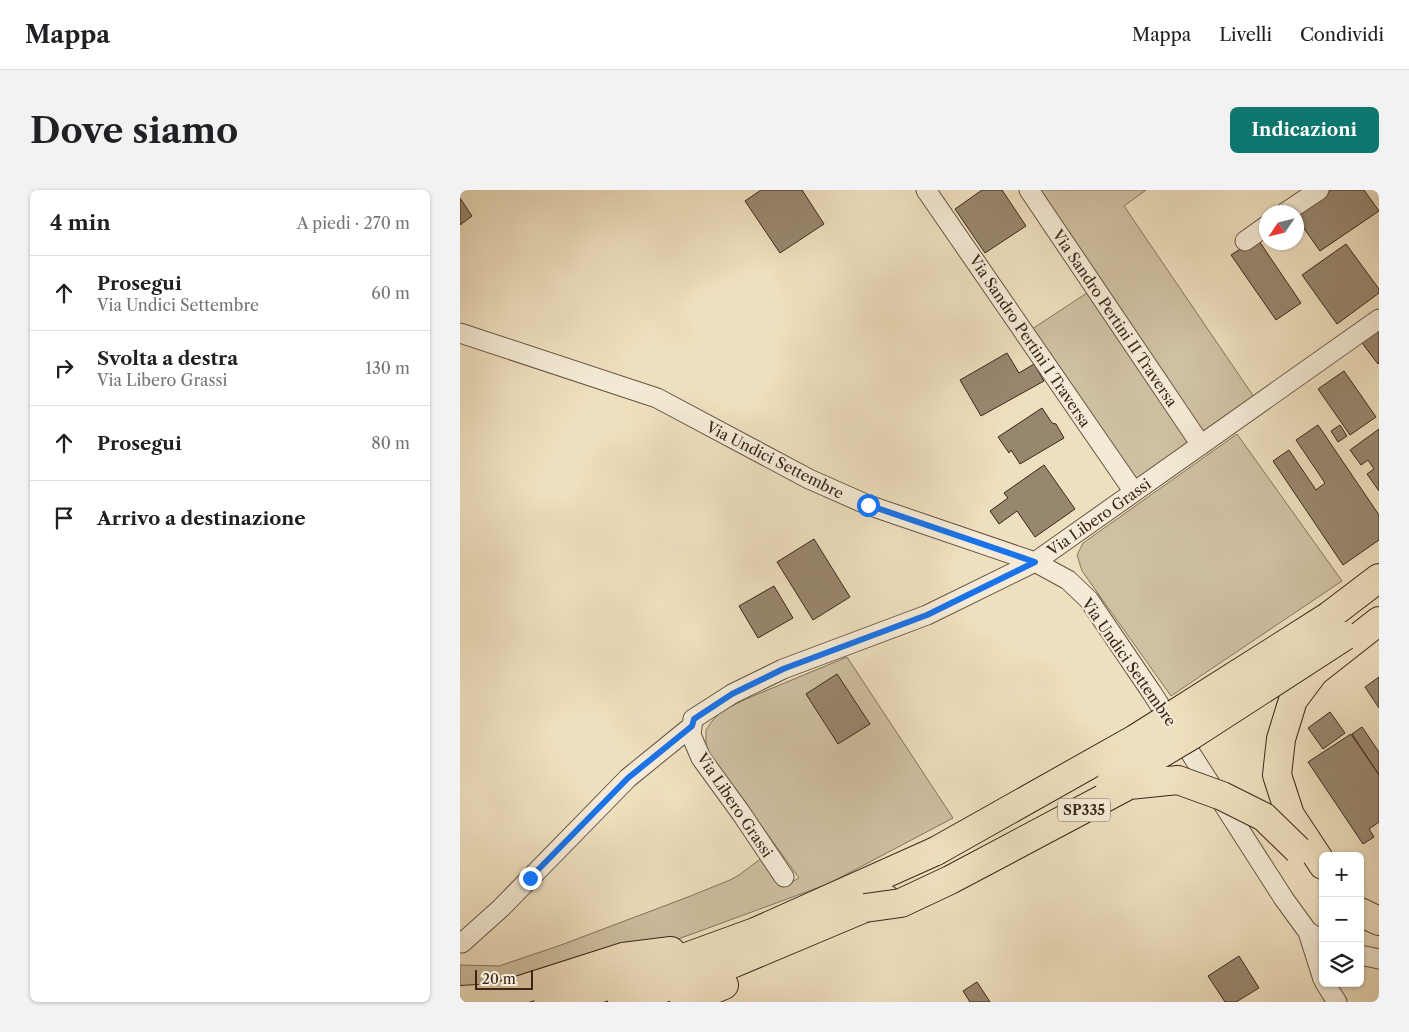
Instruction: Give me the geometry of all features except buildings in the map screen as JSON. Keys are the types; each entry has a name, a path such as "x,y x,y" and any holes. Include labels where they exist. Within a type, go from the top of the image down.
{"highway":[{"name":"SP335","path":"622,1002 715,971 865,908 942,862 1330,616 1379,578"},
{"name":"SP335","path":"548,1002 601,988 720,945 942,862 1058,814 1192,735 1345,636 1379,610"},
{"path":"1319,860 1290,815 1277,775 1281,739 1294,700 1314,672 1379,621"},
{"name":"SP335","path":"865,908 901,903 950,880 1129,785 1178,780 1222,796 1264,817 1298,850 1319,883"},
{"path":"1364,914 1379,922"},
{"path":"460,1000 495,998 623,957 720,945"},
{"path":"684,1002 739,978 761,951"}],"street":[{"name":"Via Sandro Pertini I Traversa","path":"926,190 1134,492"},
{"name":"Via Sandro Pertini II Traversa","path":"1029,190 1200,445"},
{"path":"1296,205 1319,190"},
{"path":"1244,241 1259,231"},
{"name":"Via Libero Grassi","path":"784,878 741,813 700,758 691,735 694,719 732,694 783,669 927,615 1035,562 1379,319"},
{"name":"Via Undici Settembre","path":"460,333 657,398 809,480 868,505 1035,562 1068,580 1089,600 1152,693 1284,899 1315,936 1319,958"},
{"path":"460,943 501,908 628,778 692,726"},
{"path":"1364,956 1379,959"},
{"path":"1328,987 1337,1002"}],"shaded area":[{"path":"1038,190 1146,190 1124,206 1254,397 1203,431"},
{"path":"1087,293 1191,444 1136,482 1032,329"},
{"path":"1237,434 1342,581 1171,696 1082,571 1077,555 1083,543"},
{"path":"847,657 953,818 828,884 681,938 646,946 509,985 460,991 460,965 499,966 561,945 730,880 763,857 784,886 799,878 706,749 706,730 722,711"}],"route":[{"path":"530,878 628,778 692,726 694,719 732,694 783,669 927,615 1035,562 868,505"}]}
